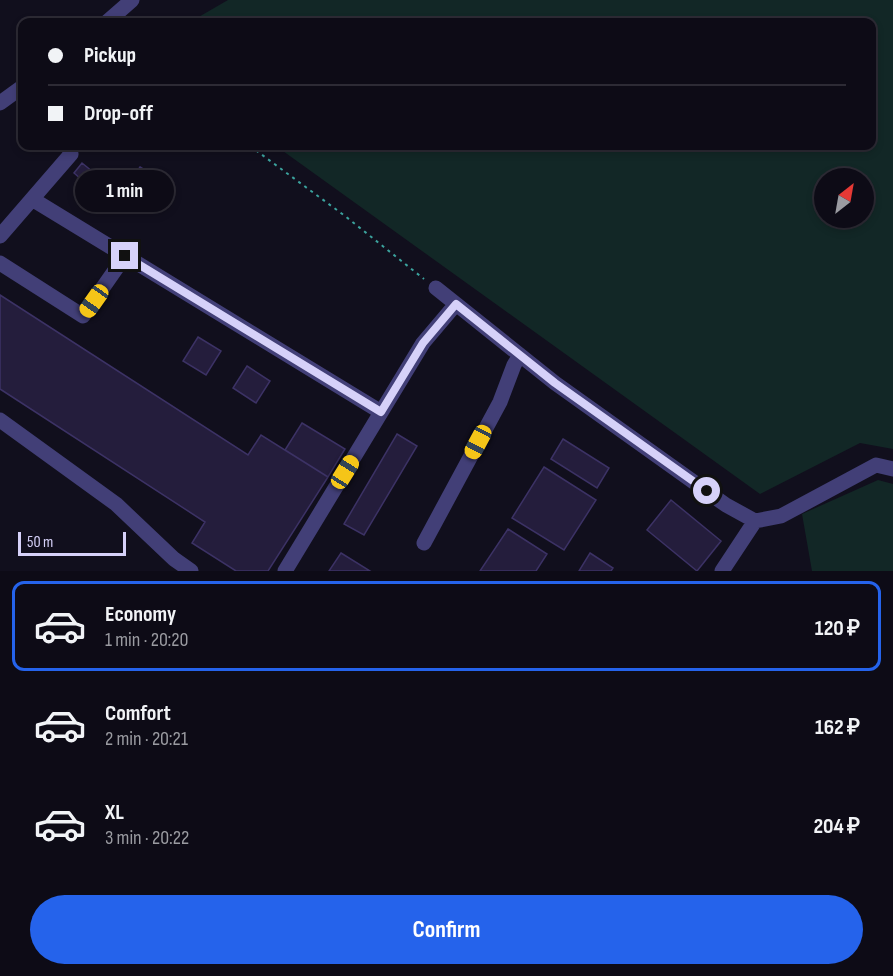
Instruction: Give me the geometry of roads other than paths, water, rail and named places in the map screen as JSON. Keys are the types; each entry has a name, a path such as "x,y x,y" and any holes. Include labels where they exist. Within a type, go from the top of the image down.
{"street":[{"path":"112,18 132,0"},
{"path":"0,103 18,90"},
{"path":"0,236 71,154 70,150"},
{"path":"32,199 381,412"},
{"path":"0,263 83,316 125,256"},
{"path":"436,288 555,383 726,505 755,520 781,516 876,465 893,469"},
{"path":"285,571 423,343 456,304"},
{"path":"424,543 500,402 520,355"},
{"path":"0,420 116,504 174,559 191,571"},
{"path":"722,571 755,520"}]}
